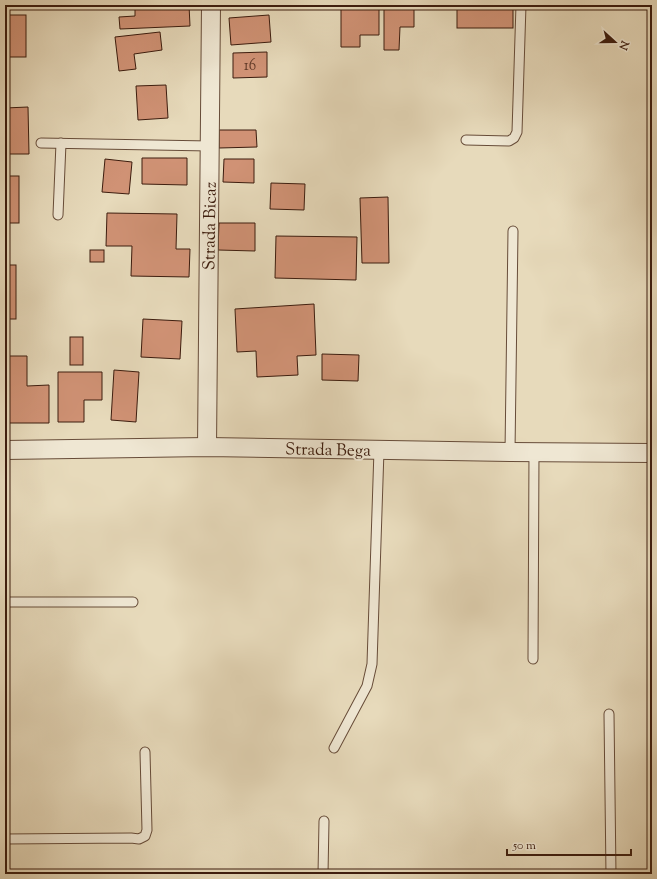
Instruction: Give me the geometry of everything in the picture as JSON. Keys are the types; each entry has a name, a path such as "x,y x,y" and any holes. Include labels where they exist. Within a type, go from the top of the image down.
{"street":[{"name":"Strada Bicaz","path":"207,447 211,5"},
{"name":"Strada Bega","path":"5,450 207,447 652,453"}],"lane":[{"path":"466,140 509,141 514,138 517,132 521,5"},
{"path":"42,143 210,146"},
{"path":"58,215 60,143"},
{"path":"510,452 512,231"},
{"path":"334,748 367,686 372,664 379,450"},
{"path":"533,659 534,452"},
{"path":"5,602 133,602"},
{"path":"609,714 611,874"},
{"path":"5,838 139,839 145,836 147,830 144,752"},
{"path":"323,874 324,821"}],"building":[{"path":"135,5 189,5 190,26 120,29 119,17 135,16"},
{"path":"341,5 379,5 379,35 360,35 360,47 341,47"},
{"path":"384,5 414,5 414,27 400,27 399,50 384,50"},
{"path":"457,5 513,5 513,28 457,28"},
{"path":"5,15 26,15 26,57 5,57"},
{"path":"269,15 271,42 231,45 229,18"},
{"path":"160,32 162,50 134,54 136,69 119,71 115,37"},
{"path":"267,52 267,77 233,78 233,53"},
{"path":"166,85 168,118 138,120 136,86"},
{"path":"28,107 29,154 5,154 5,108"},
{"path":"219,130 256,130 257,147 219,148"},
{"path":"142,158 187,158 187,185 142,184"},
{"path":"105,159 132,162 129,194 102,192"},
{"path":"224,159 254,159 254,183 223,182"},
{"path":"5,176 19,176 19,223 5,223"},
{"path":"271,183 305,184 304,210 270,209"},
{"path":"388,197 389,263 362,263 360,198"},
{"path":"107,213 177,214 176,249 190,249 189,277 131,276 132,246 106,246"},
{"path":"219,223 255,223 255,251 218,250"},
{"path":"276,236 357,237 356,280 275,278"},
{"path":"90,250 104,250 104,262 90,262"},
{"path":"5,265 16,265 16,319 5,319"},
{"path":"314,304 316,355 297,356 298,375 257,377 256,351 237,352 235,309"},
{"path":"143,319 182,321 180,359 141,357"},
{"path":"70,337 83,337 83,365 70,365"},
{"path":"322,354 359,355 358,381 322,380"},
{"path":"5,356 27,356 27,386 49,385 49,423 5,423"},
{"path":"114,370 139,372 136,422 111,420"},
{"path":"58,372 102,372 102,400 84,400 84,422 58,422"}]}
